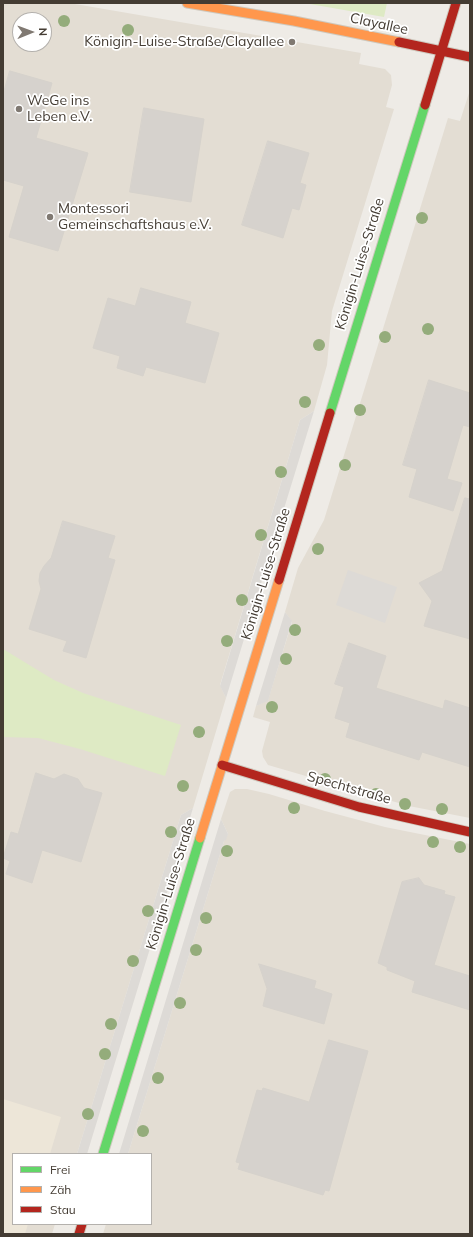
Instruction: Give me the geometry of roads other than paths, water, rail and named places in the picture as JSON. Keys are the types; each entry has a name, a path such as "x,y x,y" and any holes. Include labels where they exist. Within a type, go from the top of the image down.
{"main road":[{"name":"Clayallee","path":"187,3 294,21 470,57"},
{"name":"Königin-Luise-Straße","path":"103,1153 456,3"},
{"name":"Spechtstraße","path":"222,765 359,807 470,832"}],"place":[{"name":"Königin-Luise-Straße/Clayallee","path":"292,42"},
{"name":"WeGe ins Leben e.V.","path":"19,109"},
{"name":"Montessori Gemeinschaftshaus e.V.","path":"50,217"}]}
